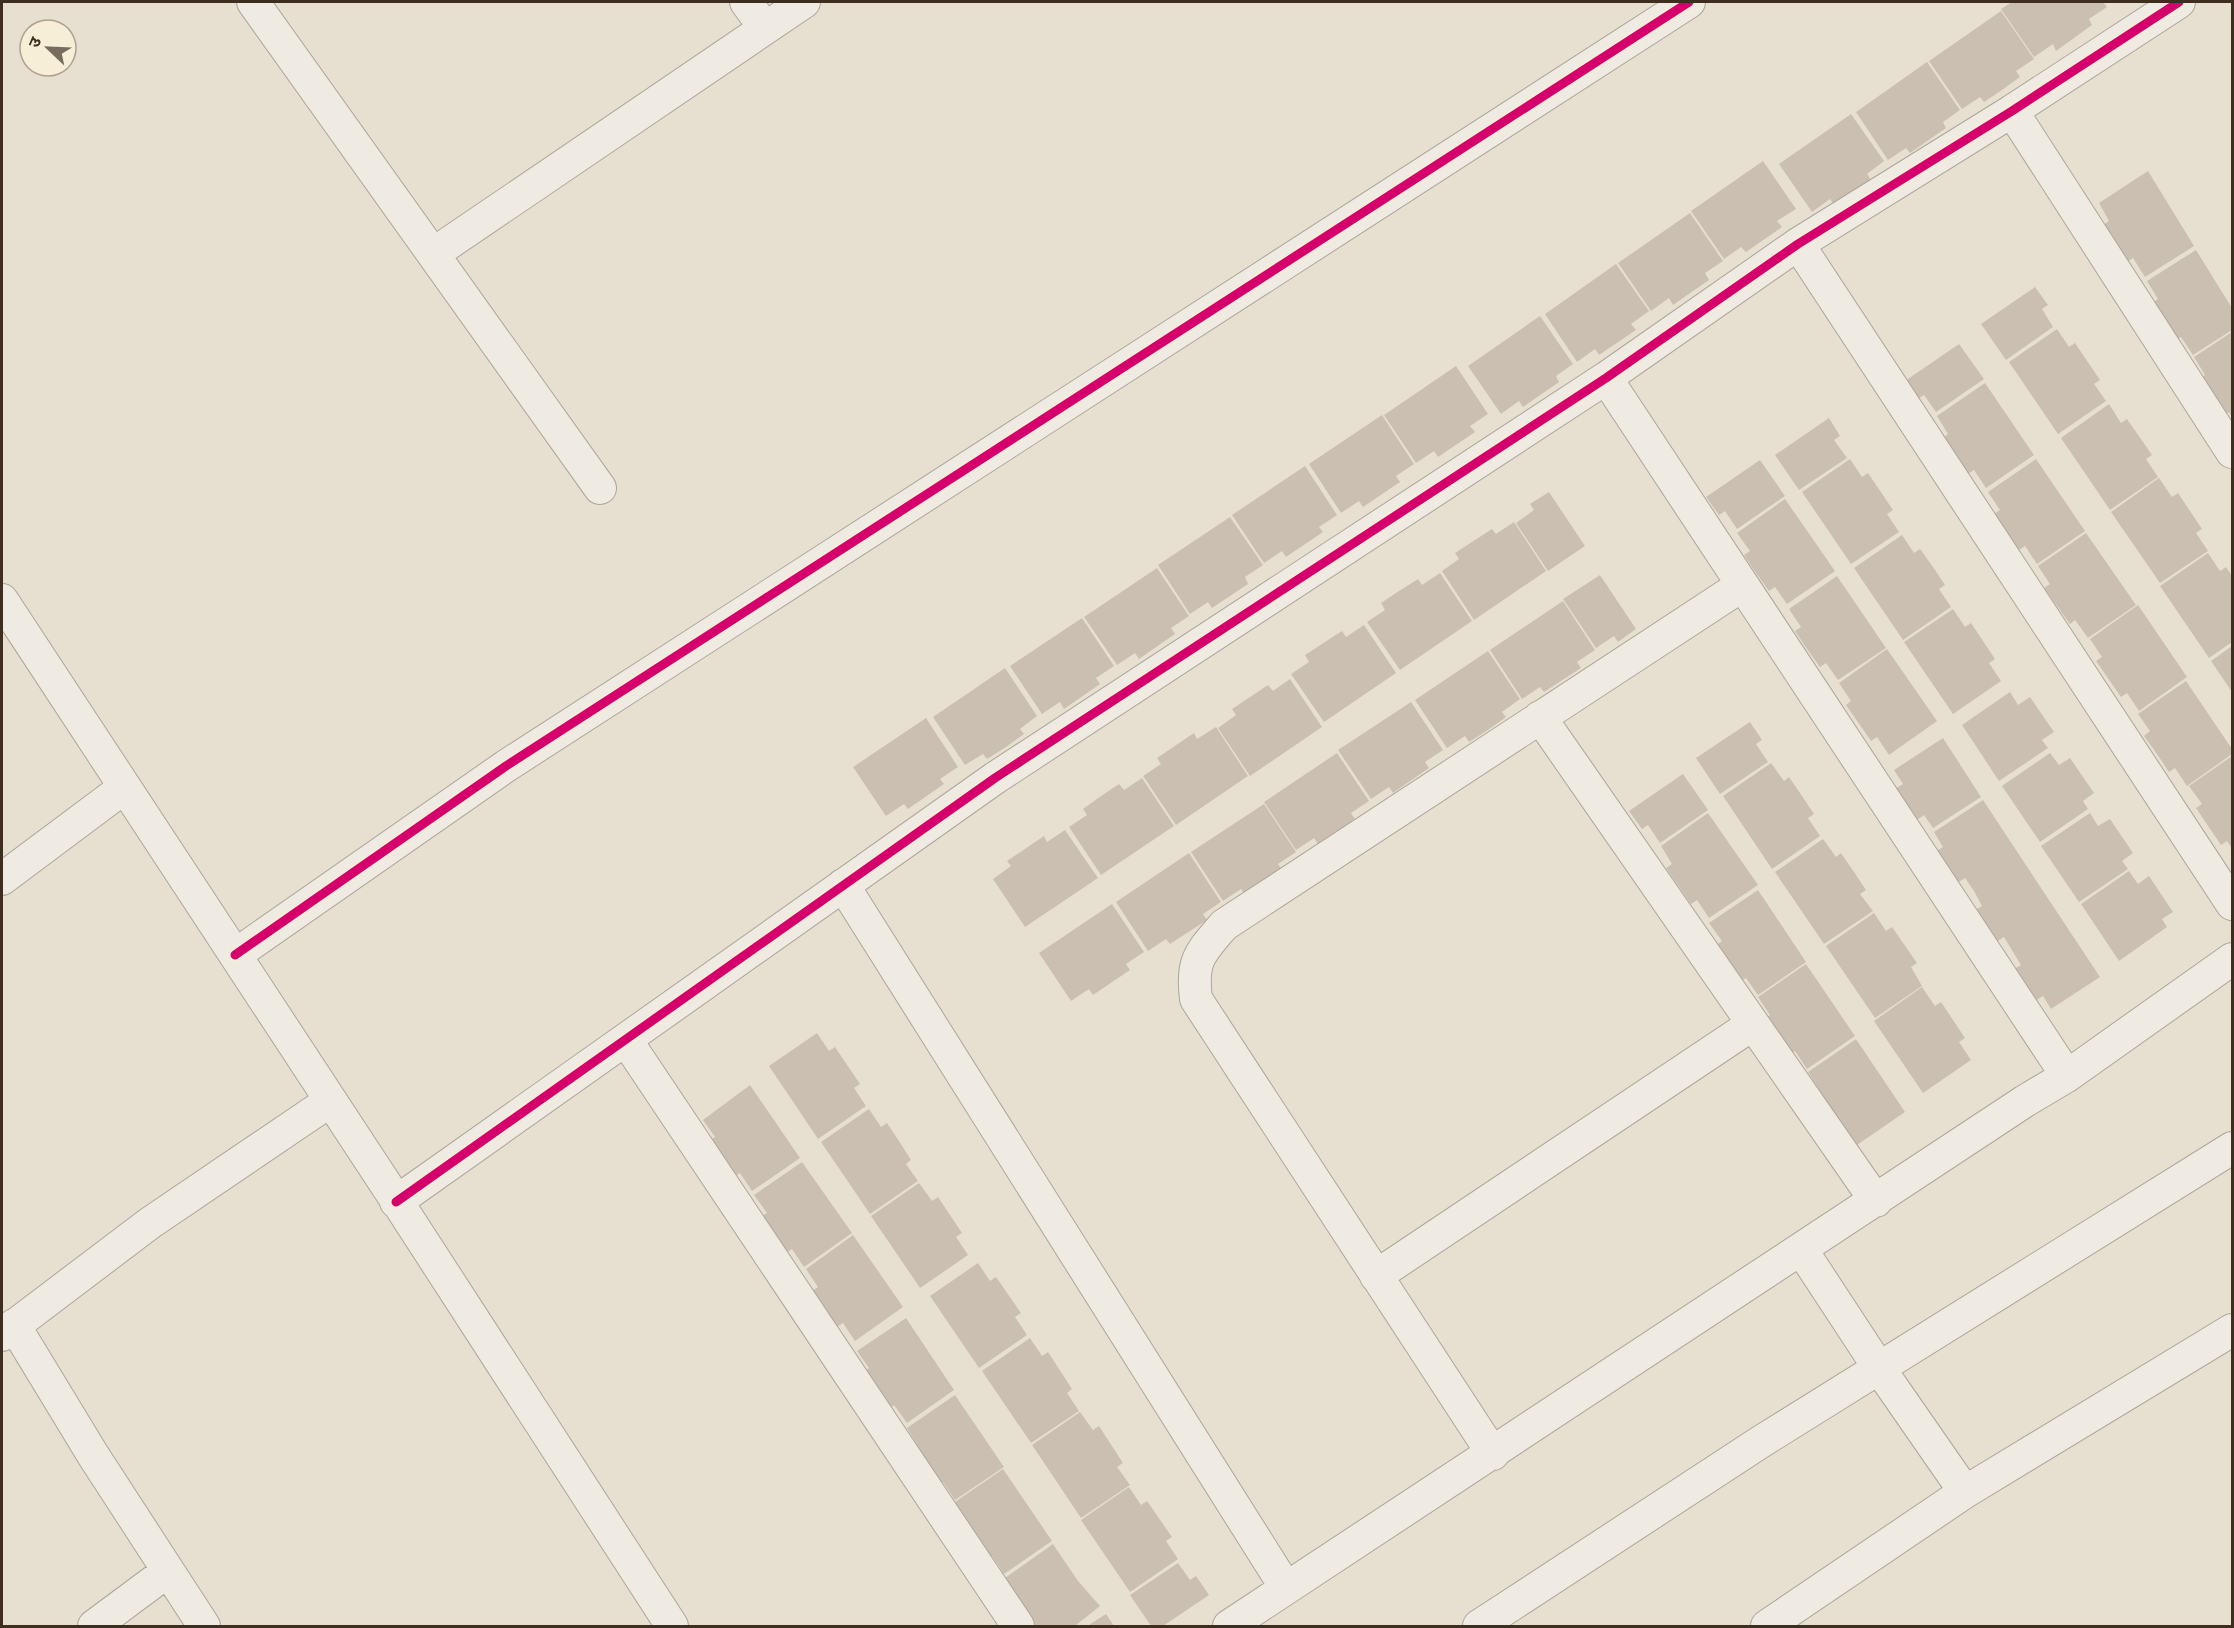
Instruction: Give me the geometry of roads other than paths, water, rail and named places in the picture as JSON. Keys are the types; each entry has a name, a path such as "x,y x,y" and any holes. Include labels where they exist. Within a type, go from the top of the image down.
{"street":[{"path":"253,2 600,488"},
{"path":"746,2 765,28"},
{"path":"433,254 804,2"},
{"path":"235,956 507,766 1689,2"},
{"path":"396,1202 994,778 1606,378 1798,244 2012,111 2179,2"},
{"path":"2012,111 2232,452"},
{"path":"1798,244 2232,904"},
{"path":"1606,378 1741,586 2067,1076"},
{"path":"1493,1454 1196,999 1193,976 1200,953 1224,925 1741,586"},
{"path":"2,600 672,1626"},
{"path":"1540,717 1875,1201"},
{"path":"2,879 124,787"},
{"path":"843,885 1286,1588"},
{"path":"1229,1626 2025,1101 2067,1076 2232,959"},
{"path":"1377,1276 1753,1024"},
{"path":"626,1040 1018,1626"},
{"path":"204,1626 93,1455 8,1330 150,1223 330,1101"},
{"path":"1479,1626 1762,1441 2232,1148"},
{"path":"1801,1249 1879,1368 1965,1492"},
{"path":"1767,1626 1965,1492 2232,1329"},
{"path":"94,1626 168,1571"}]}
